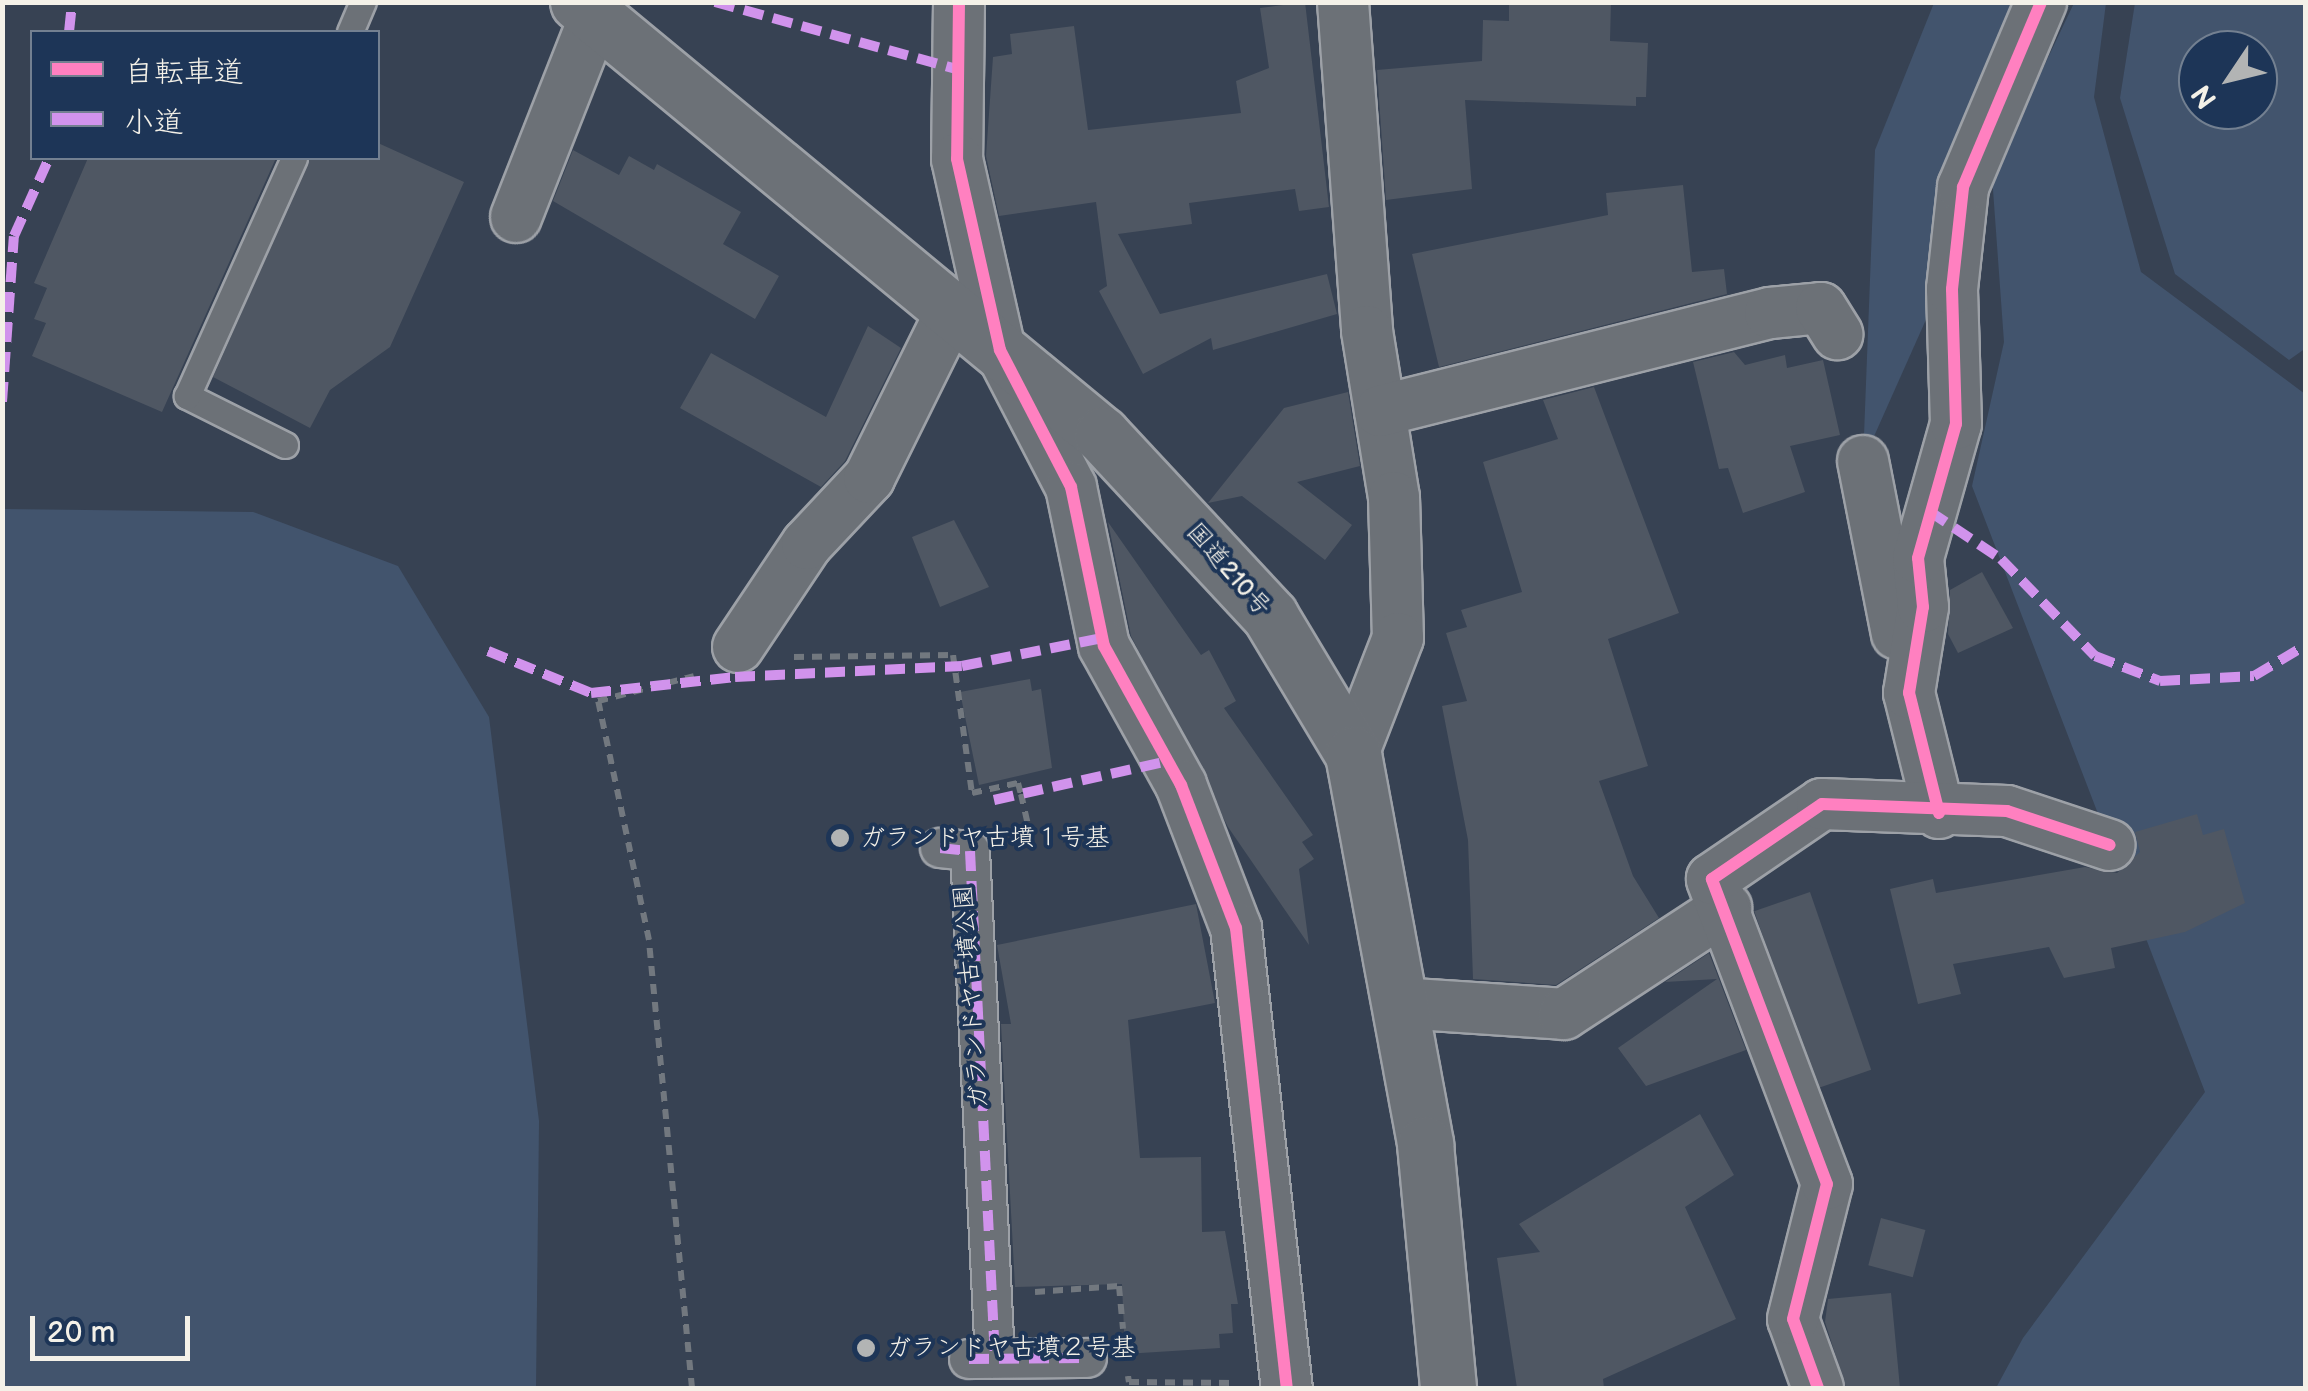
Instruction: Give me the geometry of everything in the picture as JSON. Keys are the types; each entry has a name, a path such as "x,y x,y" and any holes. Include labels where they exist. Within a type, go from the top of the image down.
{"highway":[{"name":"国道210号","path":"586,10 1102,434 1270,616 1353,754 1425,1144 1448,1388"}],"street":[{"path":"959,2 957,159 1000,350 1071,487 1104,646 1181,784 1236,928 1264,1386"},
{"path":"1343,2 1367,331 1394,497 1398,638 1353,754"},
{"path":"1908,693 1923,607 1918,558 1956,424 1952,289 1963,187 1998,89 2041,2"},
{"path":"516,216 586,10"},
{"path":"1380,411 1770,313 1821,308 1837,334"},
{"path":"744,659 807,544 869,478 952,310"},
{"path":"1863,461 1908,693 1939,813"},
{"path":"1818,1388 1793,1319 1827,1184 1712,879 1822,804 1939,813 2007,811 2110,845"},
{"path":"940,848 970,851 982,1359 1087,1358"},
{"path":"1400,1003 1564,1014 1726,908"}],"lane":[{"path":"351,30 363,2"},
{"path":"285,444 187,396 293,160"}],"path":[{"path":"692,1388 649,940 598,701 744,659 953,655 972,792 1018,783 1024,807 1030,834 997,840"},
{"path":"1014,1294 1119,1286 1125,1344"},
{"path":"1127,1363 1129,1382 1264,1386"}],"shaded area":[{"path":"1934,3 2067,3 1863,461 1875,150"},
{"path":"2074,3 2106,3 2094,97 2141,272 2305,394 2305,1388 1996,1388 2023,1338 2205,1092 1972,486 2004,342 1992,176"},
{"path":"2135,3 2305,3 2306,348 2289,360 2175,274 2120,98"},
{"path":"3,509 253,512 398,566 489,717 539,1121 536,1388 3,1388"}],"building":[{"path":"1305,2 1329,207 1299,211 1295,189 1189,203 1192,224 1118,234 1160,314 1327,274 1337,314 1213,350 1211,338 1143,374 1099,291 1107,286 1096,202 999,216 986,156 993,57 1012,54 1010,34 1074,26 1088,130 1241,113 1236,81 1269,68 1260,8"},
{"path":"1509,2 1611,2 1610,41 1648,43 1646,97 1636,97 1636,106 1465,100 1472,189 1386,200 1377,70 1482,61 1483,20 1509,21"},
{"path":"380,144 464,182 390,347 330,390 310,428 213,377 309,160 380,160"},
{"path":"573,150 619,175 629,156 654,170 657,164 741,212 723,244 779,276 755,319 553,201"},
{"path":"87,160 275,160 162,412 32,356 46,323 34,319 47,288 34,283"},
{"path":"1683,185 1692,272 1724,269 1727,294 1439,367 1412,254 1608,215 1606,193"},
{"path":"868,326 901,348 845,461 821,487 680,408 711,353 826,417"},
{"path":"1734,352 1745,365 1785,355 1787,368 1823,360 1840,435 1790,446 1805,492 1743,513 1728,468 1719,469 1693,362"},
{"path":"1594,387 1679,613 1608,639 1648,766 1599,781 1633,876 1659,918 1556,985 1473,979 1468,840 1442,706 1467,701 1446,633 1467,627 1461,610 1522,592 1483,462 1558,439 1543,400"},
{"path":"1348,392 1360,466 1297,482 1352,525 1325,560 1242,496 1208,503 1284,408"},
{"path":"954,520 989,587 940,607 912,537"},
{"path":"1108,522 1201,655 1209,650 1236,701 1224,708 1313,835 1302,842 1314,859 1299,869 1309,945 1228,827 1131,636"},
{"path":"1982,572 2013,628 1958,653 1948,634 1950,590"},
{"path":"1030,679 1032,691 1041,689 1052,768 979,785 960,692"},
{"path":"2197,814 2203,835 2224,829 2245,903 2185,932 2111,948 2115,968 2064,978 2049,947 1953,964 1961,994 1918,1004 1890,889 1933,879 1936,893 2085,867 2117,873 2140,852 2135,832"},
{"path":"1810,892 1871,1070 1815,1089 1754,911"},
{"path":"1196,904 1215,1003 1128,1020 1140,1158 1201,1157 1202,1232 1225,1231 1238,1304 1231,1304 1233,1333 1219,1334 1220,1348 1125,1354 1122,1284 1015,1287 1001,1024 1011,1024 997,945"},
{"path":"1709,953 1746,1050 1646,1086 1618,1048 1717,979 1665,982"},
{"path":"1700,1114 1734,1175 1685,1207 1736,1319 1603,1379 1604,1388 1517,1388 1497,1258 1540,1252 1519,1224"},
{"path":"1881,1218 1925,1230 1913,1277 1868,1265"},
{"path":"1891,1293 1900,1388 1846,1388 1825,1322 1828,1299"}],"marked path":[{"path":"69,30 72,2"},
{"path":"715,2 956,69"},
{"path":"2,402 14,236 48,160"},
{"path":"1929,511 2001,559 2095,656 2160,681 2254,676 2306,645"},
{"path":"488,651 591,693 735,677 962,666 1102,638"},
{"path":"994,800 1168,761"},
{"path":"940,848 970,851 995,1358"},
{"path":"969,1359 1087,1358"}],"cycle path":[{"path":"959,2 957,159 1000,350 1071,487 1104,646 1181,785 1236,928 1287,1388"},
{"path":"1939,813 1909,693 1923,607 1918,558 1956,424 1952,289 1963,187 2041,2"},
{"path":"1818,1388 1793,1319 1827,1184 1712,879 1822,804 2007,811 2110,845"}],"place":[{"name":"ガランドヤ古墳１号基","path":"840,838"},
{"name":"ガランドヤ古墳２号基","path":"866,1348"}]}
